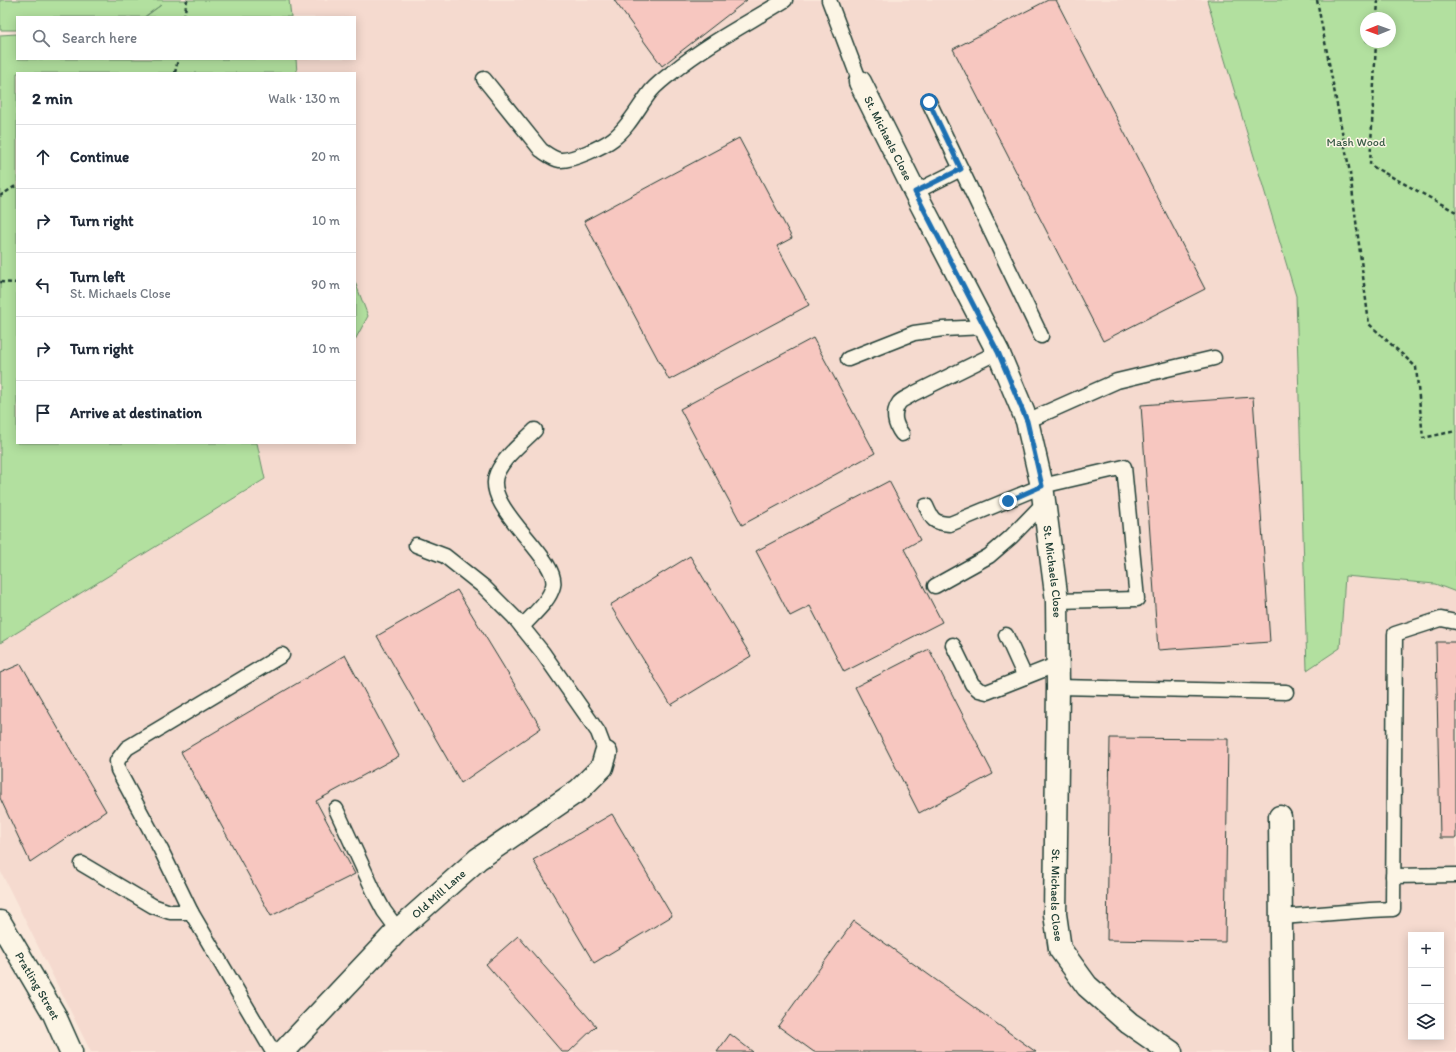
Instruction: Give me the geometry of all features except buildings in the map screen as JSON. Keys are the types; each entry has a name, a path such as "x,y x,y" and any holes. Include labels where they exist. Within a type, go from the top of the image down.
{"street":[{"name":"St. Michaels Close","path":"860,82 998,352 1027,421 1044,494 1057,601 1058,687 1055,914 1060,949 1087,986 1129,1023 1171,1052"},
{"name":"Old Mill Lane","path":"283,1052 398,930 478,859 579,790 602,767 606,753"},
{"path":"1280,817 1282,1052"},
{"name":"Pratling Street","path":"0,922 54,1014 71,1052"}],"lane":[{"path":"484,78 542,150 551,157 560,160 571,159 614,139 631,120 652,90 673,71 691,58 785,0"},
{"path":"829,0 860,82"},
{"path":"929,102 1041,336"},
{"path":"915,192 961,169"},
{"path":"848,359 914,333 943,329 985,327"},
{"path":"902,434 897,428 895,416 896,409 900,402 940,380 998,352"},
{"path":"1027,421 1117,381 1214,358"},
{"path":"522,627 549,596 554,584 550,568 507,512 499,500 494,487 496,475 502,464 535,430"},
{"path":"926,506 931,517 936,522 950,524 1124,467 1137,599 1057,601"},
{"path":"935,586 989,556 1011,537 1044,494"},
{"path":"416,545 445,556 484,587 514,617 556,671 598,732 606,753"},
{"path":"1282,917 1370,910 1393,910 1395,634 1442,619 1456,622"},
{"path":"1006,635 1025,677"},
{"path":"953,646 972,684 979,690 987,692 1058,664"},
{"path":"273,1052 191,912 161,850 118,770 117,761 128,748 282,655"},
{"path":"1058,687 1286,692"},
{"path":"336,810 377,898 384,911 398,930"},
{"path":"82,864 153,906 170,912 191,912"},
{"path":"1393,876 1456,875"}],"path":[{"path":"184,16 187,0"},
{"path":"1317,0 1350,173 1369,324 1416,367 1423,438 1456,431"},
{"path":"1377,12 1378,0"},
{"path":"1376,48 1370,165 1456,212"},
{"path":"175,72 178,60"},
{"path":"0,196 16,186"},
{"path":"0,282 16,283"}],"shaded area":[{"path":"281,0 1207,0 1296,296 1307,670 1340,648 1345,576 1435,584 1456,592 1456,1052 91,1052 0,870 0,643 265,480 257,444 356,444 356,72 275,72 276,60 356,60 356,16 279,16"}],"green space":[{"path":"0,0 289,0 291,16 146,16 161,5 145,16 16,16 16,30 0,30"},
{"name":"Mash Wood","path":"1207,0 1456,0 1456,592 1435,584 1345,576 1340,648 1307,670 1296,296"},
{"path":"16,34 16,60 296,60 297,72 16,72 16,444 257,444 265,479 0,643 0,35"},
{"path":"356,285 368,316 356,338"}],"route":[{"path":"929,102 961,169 915,192 998,352 1027,421 1042,486 1008,501"}]}
